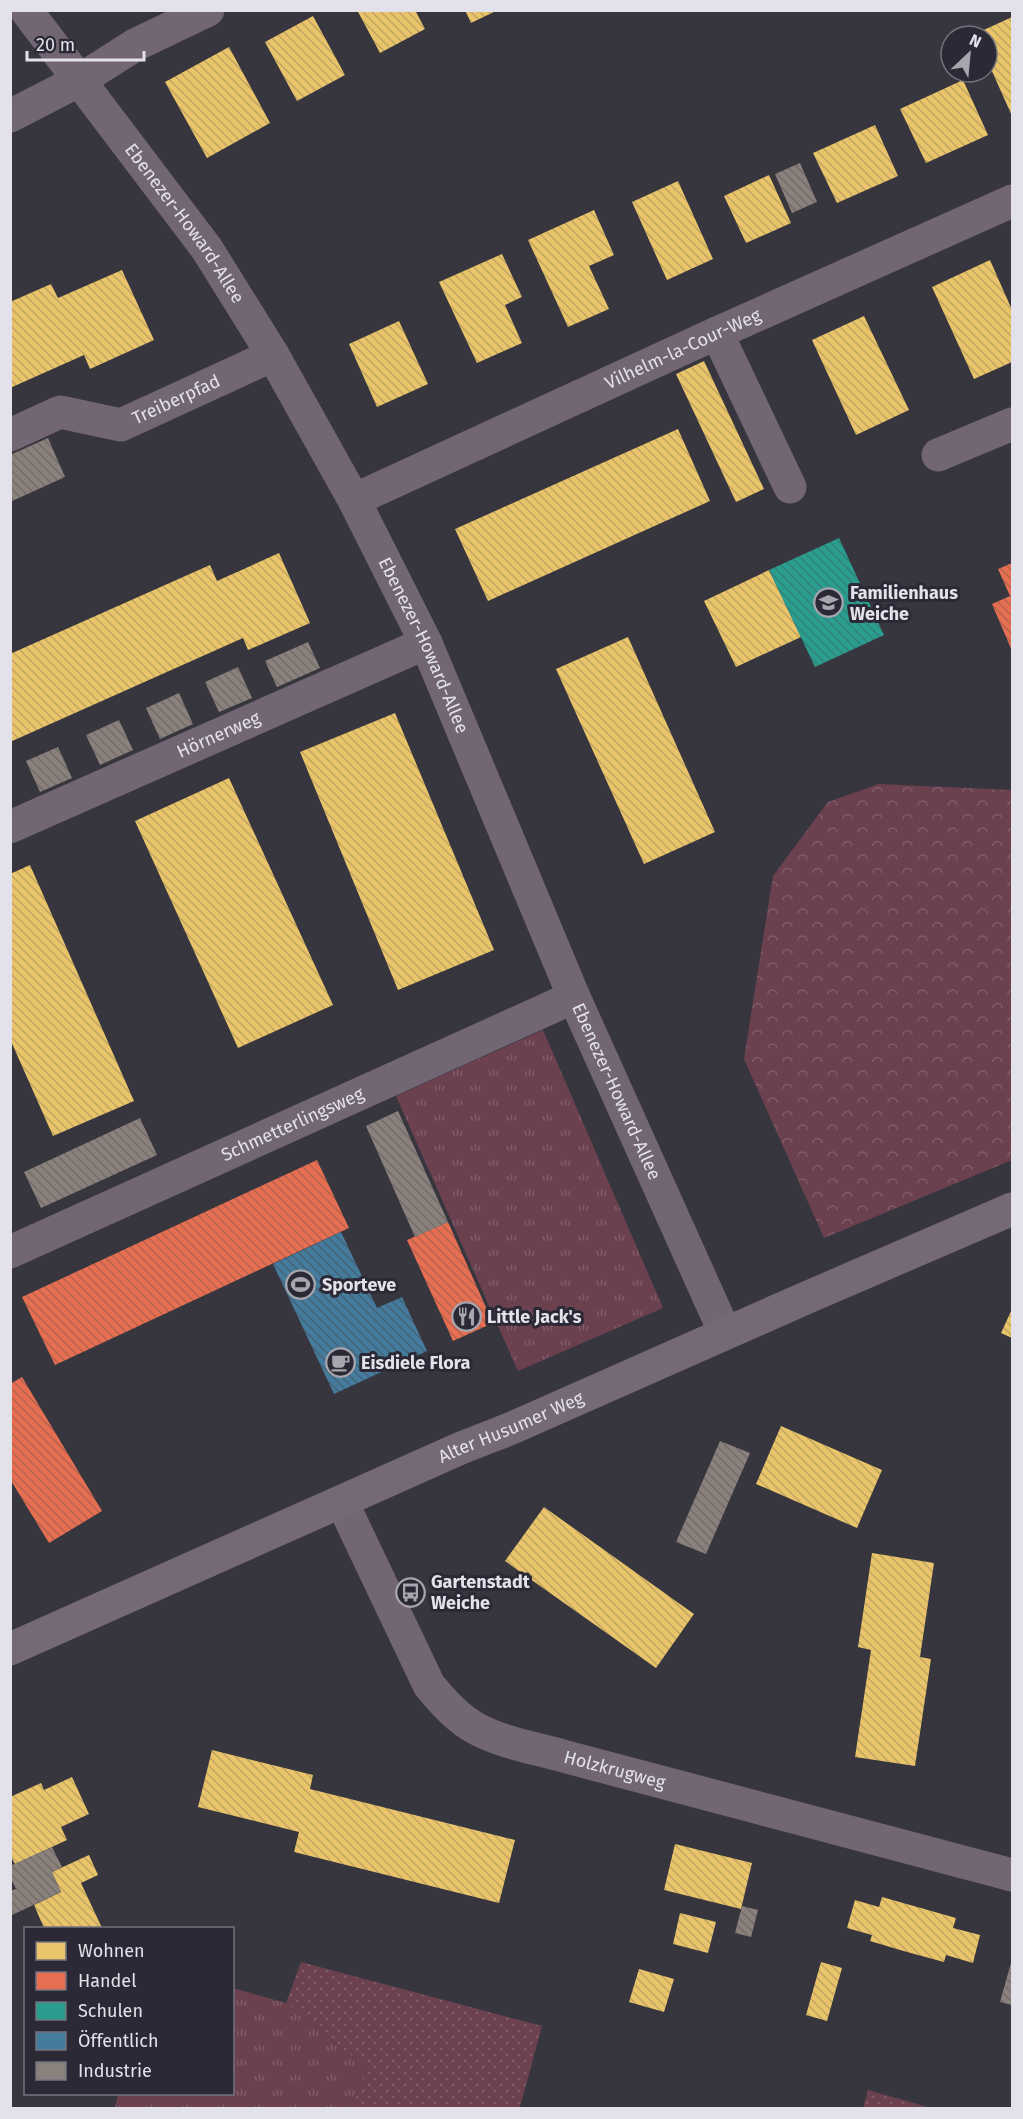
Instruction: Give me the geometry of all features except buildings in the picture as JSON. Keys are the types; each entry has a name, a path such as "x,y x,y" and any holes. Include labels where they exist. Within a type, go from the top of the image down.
{"street":[{"name":"Ebenezer-Howard-Allee","path":"26,10 207,249 273,355 354,500 426,643 574,997 725,1334"},
{"path":"10,116 80,80 135,45 208,10"},
{"name":"Vilhelm-la-Cour-Weg","path":"354,500 717,333 1012,201"},
{"path":"717,333 790,487"},
{"name":"Treiberpfad","path":"10,435 60,412 121,425 273,355"},
{"path":"938,455 1012,424"},
{"name":"Hörnerweg","path":"10,827 426,643"},
{"name":"Schmetterlingsweg","path":"10,1252 574,997"},
{"name":"Alter Husumer Weg","path":"10,1649 461,1448 512,1428 1012,1209"},
{"name":"Holzkrugweg","path":"342,1502 429,1685 450,1710 477,1730 563,1756 1012,1875"}],"green space":[{"path":"879,784 1012,790 1012,1160 824,1238 744,1059 773,876 828,802"},
{"path":"543,1030 663,1308 518,1371 396,1096"},
{"path":"301,1962 542,2026 520,2107 524,2108 350,2108 368,2069 286,2003"},
{"path":"234,1988 286,2003 368,2069 350,2108 115,2108 118,2095 234,2095"},
{"path":"868,2090 931,2108 863,2108"}],"place":[{"name":"Familienhaus Weiche","path":"829,603"},
{"name":"Sporteve","path":"301,1285"},
{"name":"Little Jack's","path":"466,1317"},
{"name":"Eisdiele Flora","path":"340,1363"},
{"name":"Gartenstadt Weiche","path":"410,1592"}]}
